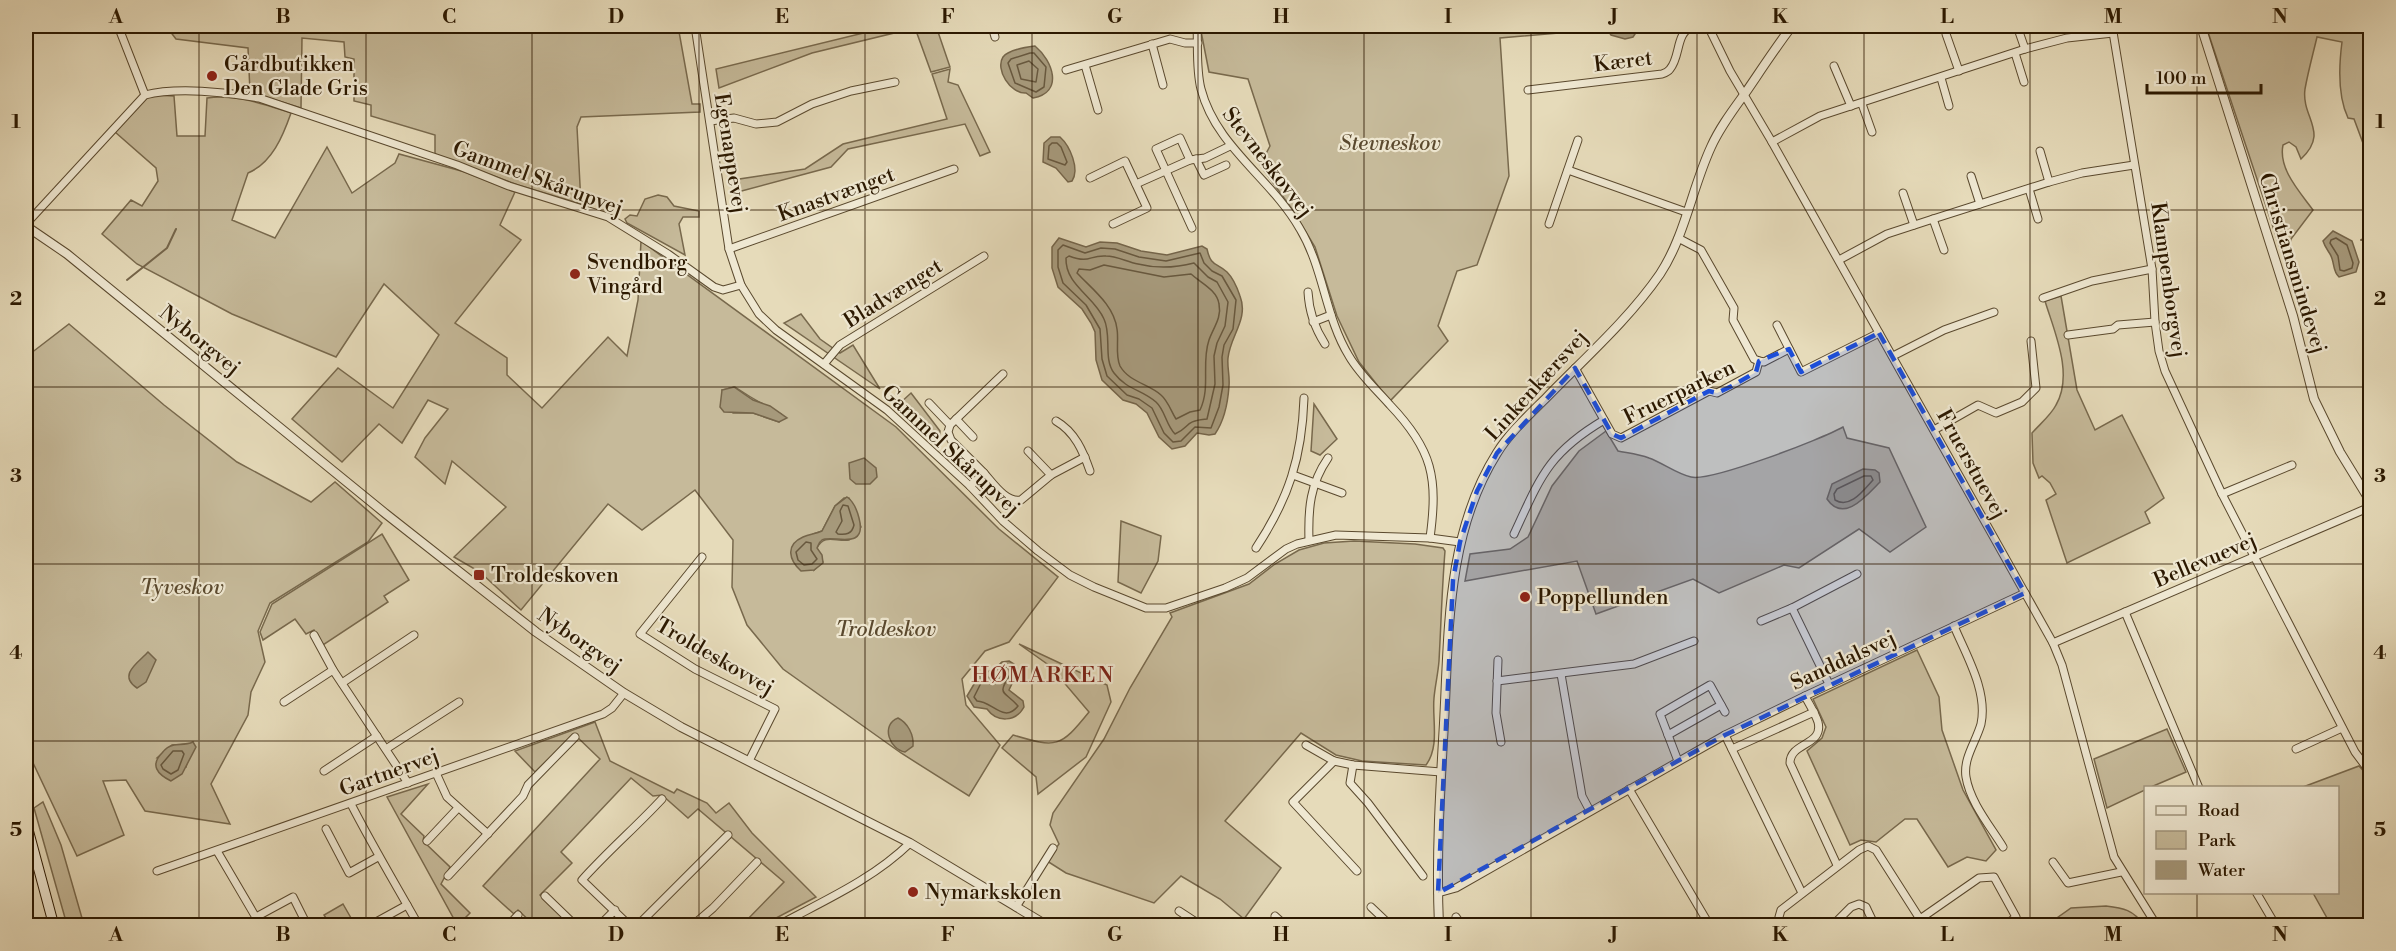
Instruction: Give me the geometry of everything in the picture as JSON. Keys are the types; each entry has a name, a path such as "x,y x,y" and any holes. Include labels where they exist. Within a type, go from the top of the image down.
{"main road":[{"path":"26,822 54,926"}],"street":[{"path":"26,225 145,95 118,26"},
{"name":"Egenappevej","path":"695,26 729,249 741,285"},
{"path":"992,26 995,37"},
{"name":"Stevneskovvej","path":"1197,26 1200,86 1215,125 1230,146 1264,180 1301,230 1317,263 1331,315 1349,356 1362,375 1418,437 1428,459 1433,482 1434,504 1430,538"},
{"name":"Kæret","path":"1528,90 1662,74 1670,69 1682,34 1693,26"},
{"name":"Fruerstuevej","path":"1708,26 1730,71 1839,260 2053,643 2062,665 2114,857 2121,872 2157,926"},
{"name":"Linkenkærsvej","path":"1439,926 1441,772 1453,580 1460,542 1477,491 1497,453 1518,425 1647,292 1662,271 1678,238 1713,142 1792,26"},
{"path":"2017,26 2025,49"},
{"name":"Christiansmindevej","path":"2201,26 2293,316 2314,399 2340,452 2370,501"},
{"path":"1772,142 1820,116 2025,49 2113,29"},
{"name":"Klampenborgvej","path":"2113,29 2152,269 2159,351 2165,371 2254,557 2355,752 2370,772"},
{"path":"1946,34 1959,71"},
{"path":"1066,70 1170,39 1185,43 1198,43"},
{"path":"1152,44 1163,85"},
{"path":"2015,53 2024,82"},
{"path":"1086,65 1098,110"},
{"path":"1834,66 1851,106"},
{"path":"1941,78 1949,106"},
{"path":"710,121 734,118 756,124 777,122 812,104 851,91 895,82"},
{"name":"Gammel Skårupvej","path":"145,95 157,92 230,93 259,98 457,165 509,186 608,217 714,287 723,290 741,285 759,314 776,330 887,410 970,486 1003,521 1038,551 1070,575 1146,608 1169,607 1225,588 1248,578 1286,549 1309,540 1336,535 1430,538 1460,542"},
{"path":"1862,104 1872,132"},
{"path":"1192,228 1156,149 1180,138 1203,175 1226,165"},
{"path":"1549,224 1578,140"},
{"path":"1136,184 1193,159 1205,158 1230,146"},
{"path":"2040,151 2049,182"},
{"path":"1090,178 1125,161 1147,208 1113,224"},
{"path":"1839,260 1887,234 1914,225 2082,173 2134,165"},
{"name":"Knastvænget","path":"729,249 954,169"},
{"path":"1568,170 1686,212"},
{"path":"1971,177 1980,204"},
{"path":"2029,189 2038,219"},
{"path":"1903,193 1914,225"},
{"path":"1933,219 1944,250"},
{"name":"Nyborgvej","path":"26,225 67,254 386,514 527,625 624,693 681,727 910,843 1048,926"},
{"path":"1678,238 1701,250 1734,308 1732,320 1754,359 1759,361"},
{"name":"Bladvænget","path":"824,364 840,345 984,256"},
{"path":"2043,298 2092,281 2152,269"},
{"path":"1308,292 1312,321 1325,344"},
{"path":"1893,356 1944,330 1994,312"},
{"path":"1312,321 1331,315"},
{"path":"2068,335 2113,329 2118,325 2155,322"},
{"path":"1777,325 1801,372 1880,333"},
{"path":"1934,430 1978,405 1996,413 2022,402 2036,388 2031,341"},
{"name":"Fruerparken","path":"1575,368 1612,434 1621,438 1709,391 1717,393 1732,386 1756,372 1759,361 1764,362 1789,349"},
{"path":"1003,374 953,422 948,432 951,440 1009,500 1021,501 1051,475 1085,457"},
{"path":"1256,548 1270,527 1293,475 1300,450 1304,398"},
{"path":"930,403 973,437"},
{"path":"1514,534 1544,471 1569,442 1604,420"},
{"path":"1056,421 1067,428 1085,457 1090,471"},
{"path":"1028,451 1051,475"},
{"path":"1309,540 1310,499 1314,483 1328,458"},
{"path":"2222,494 2292,465"},
{"path":"970,486 984,473"},
{"path":"1293,475 1342,493"},
{"name":"Bellevuevej","path":"2053,643 2370,507"},
{"name":"Troldeskovvej","path":"702,557 640,634 695,669 775,709 749,762"},
{"path":"1761,621 1792,608 1857,574"},
{"name":"Sanddalsvej","path":"1438,893 1456,888 1725,735 2025,593"},
{"path":"1792,608 1829,684"},
{"path":"2125,612 2198,786"},
{"path":"1954,626 1977,682 1981,701 1981,722 1968,758 1966,775 1971,793 2003,847"},
{"path":"314,635 333,670 408,783"},
{"path":"342,682 414,635"},
{"path":"1497,681 1634,664 1694,641"},
{"path":"1498,660 1496,713 1501,742"},
{"path":"284,702 333,670"},
{"path":"1561,674 1582,796 1590,811"},
{"path":"1668,735 1723,708 1710,685 1660,714 1668,735 1678,761"},
{"name":"Gartnervej","path":"158,871 603,714 612,708 624,693"},
{"path":"1805,696 1819,724 1818,734 1815,739 1794,750 1790,756 1790,763 1837,865"},
{"path":"386,749 459,702"},
{"path":"1732,749 1814,712"},
{"path":"2296,749 2343,728"},
{"path":"1725,735 1802,893"},
{"path":"324,771 377,736"},
{"path":"448,876 523,796 528,785 575,736"},
{"path":"1306,745 1334,761 1353,765 1441,772"},
{"path":"1334,761 1293,802 1357,871"},
{"path":"1353,765 1350,783 1368,803 1423,876"},
{"path":"436,773 447,797 488,834"},
{"path":"1629,789 1710,926"},
{"path":"630,926 582,880 617,842 627,837 663,799"},
{"path":"351,804 378,857 418,926"},
{"path":"427,841 458,808"},
{"path":"326,829 349,873 378,857"},
{"path":"637,926 728,835"},
{"path":"777,926 873,874 894,859 910,843"},
{"path":"1780,926 1781,910 1837,865 1868,846 1876,850 1922,922 1979,878 1988,876 1994,877 2016,917 2004,926"},
{"path":"1016,907 1053,848"},
{"path":"217,851 261,926"},
{"path":"692,926 713,908 757,862"},
{"path":"2053,862 2068,883 2121,872"},
{"path":"2257,894 2276,926"},
{"path":"545,896 576,926"},
{"path":"256,917 293,897 305,921"},
{"path":"1832,926 1851,907 1859,904 1866,907 1875,926"},
{"path":"378,926 376,922 407,905"},
{"path":"1371,907 1391,926"},
{"path":"599,926 615,910"},
{"path":"1179,911 1202,926"},
{"path":"508,926 518,915"},
{"path":"1275,916 1286,926"},
{"path":"1456,917 1462,926"}],"highlighted area":[{"path":"1879,333 2025,593 1725,735 1438,893 1453,580 1460,542 1477,491 1497,453 1575,368 1612,434 1621,438 1709,391 1717,393 1732,386 1756,372 1759,361 1789,349 1801,372"}],"green space":[{"path":"166,26 678,26 692,104 700,104 700,112 581,117 577,127 581,204 518,185 435,154 435,135 371,116 371,105 354,101 354,59 345,57 344,42 302,38 301,108 250,92 248,48 176,39"},
{"path":"892,26 936,26 950,67 931,72 915,28 812,53 719,88 716,69"},
{"name":"Stevneskov","path":"1200,26 1572,26 1570,32 1500,38 1509,176 1477,265 1457,271 1438,326 1448,341 1390,401 1359,362 1337,316 1315,247 1292,209 1260,165 1270,146 1248,79 1209,72"},
{"path":"2206,26 2370,26 2370,162 2354,119 2348,118 2342,100 2340,71 2342,42 2317,37 2305,89 2305,99 2314,133 2313,141 2301,159 2296,147 2289,142 2283,145 2282,154 2291,180 2313,210 2291,239 2286,266"},
{"path":"950,69 948,82 958,85 990,152 980,156 965,124 848,149 831,167 734,193 733,180 805,169 843,144 947,119 932,74"},
{"name":"Troldeskov","path":"155,95 174,96 177,136 205,136 207,98 229,97 260,103 291,113 276,148 264,163 248,173 232,220 275,238 327,147 352,193 395,163 399,154 465,172 515,192 500,225 521,240 455,323 507,358 507,375 542,408 608,337 627,356 638,300 641,241 896,427 999,529 1058,577 1009,642 985,651 962,679 966,705 1000,745 969,796 901,753 783,669 747,625 732,587 733,540 695,490 642,530 608,504 521,610 480,572 454,557 506,507 452,461 445,484 415,457 425,438 448,409 428,400 402,443 379,424 342,462 292,419 338,368 393,408 439,335 384,284 336,357 232,314 137,264 102,234 131,200 142,206 158,181 156,168 115,132 143,99","holes":["735,387 781,414 779,422 753,413 733,413 722,390","844,498 849,498 861,527 849,540 827,539 820,543 817,548 823,562 814,570 813,534 822,531 835,506"]},
{"path":"658,195 667,197 674,206 699,211 699,217 683,217 679,224 685,255 627,223 625,219 630,215 637,216 645,199"},
{"path":"2061,296 2077,390 2095,430 2122,415 2164,498 2145,512 2150,523 2067,563 2046,500 2056,494 2050,483 2042,476 2039,478 2033,463 2032,433 2051,412 2061,393 2063,366 2061,353 2045,301"},
{"path":"801,314 820,339 840,353 853,345 880,389 784,323"},
{"name":"Tyveskov","path":"69,324 164,405 237,462 311,502 335,482 382,523 368,542 270,603 258,631 265,662 251,692 248,715 211,784 230,824 145,811 126,780 103,781 124,835 77,856 26,748 26,357","holes":["187,744 186,767 157,758 172,745"]},
{"path":"911,393 940,431 939,442 898,405"},
{"path":"1314,404 1337,439 1320,455 1311,451"},
{"path":"1843,427 1847,438 1889,448 1926,527 1890,552 1859,529 1799,568 1784,565 1719,593 1693,579 1596,614 1577,561 1465,581 1470,554 1510,549 1528,537 1552,486 1579,451 1606,431 1618,451 1654,460 1691,477 1702,477 1742,467 1813,441"},
{"path":"1121,521 1161,536 1158,561 1141,593 1118,582"},
{"path":"382,534 409,580 384,596 388,602 323,645 314,630 306,634 295,619 263,640 260,632 272,604"},
{"path":"1354,541 1415,544 1443,548 1445,551 1439,661 1434,698 1434,741 1433,750 1426,765 1362,761 1336,755 1301,733 1225,821 1281,868 1244,919 1220,899 1181,876 1154,903 1066,873 1047,861 1059,844 1050,825 1053,813 1104,739 1130,688 1172,617 1170,613 1249,584 1275,564 1299,550 1324,543"},
{"path":"1019,644 1107,685 1111,702 1086,757 1038,794 1036,777 1002,748 1013,735 1039,742 1057,742 1071,733 1089,712 1050,666"},
{"path":"1917,650 1939,697 1942,730 1963,790 1996,850 1986,861 1967,857 1948,867 1917,819 1905,819 1876,842 1861,840 1850,845 1807,751 1822,738 1826,727 1813,699"},
{"path":"595,722 610,761 674,793 677,789 707,803 716,813 729,803 752,833 816,897 763,925 742,925 784,882 698,809 688,818 662,795 653,796 631,778 561,852 572,863 540,895 571,925 534,925 518,910 514,914 483,886 600,759 574,734 535,772 515,751"},
{"path":"2167,729 2186,772 2153,786 2144,786 2144,790 2107,808 2094,759"},
{"path":"2359,766 2370,778 2370,925 2331,925 2314,894 2339,894 2339,786 2306,786"},
{"path":"428,784 401,814 424,836 423,841 450,867 441,884 470,913 458,925 448,925 455,921 387,797"},
{"path":"43,802 61,845 84,925 67,925 34,808"},
{"path":"343,904 355,925 330,925 324,915"},
{"path":"2106,906 2128,911 2144,925 2047,925 2071,908"}],"water":[{"path":"1584,26 1637,26 1639,28 1633,37 1625,39 1611,35 1607,29 1590,29"},
{"path":"1035,46 1047,60 1052,83 1043,95 1033,98 1010,85 1003,74 1001,62 1009,52"},
{"path":"1051,137 1060,137 1070,152 1075,170 1072,181 1068,182 1056,168 1043,162 1044,143"},
{"path":"2333,231 2352,241 2359,262 2356,272 2339,277 2337,275 2332,257 2323,241"},
{"path":"1059,238 1086,247 1100,242 1117,243 1141,251 1167,255 1202,246 1207,249 1212,262 1229,274 1240,296 1242,312 1229,350 1227,404 1215,434 1197,433 1185,446 1172,449 1159,437 1147,413 1136,404 1123,400 1102,380 1096,360 1095,332 1091,323 1082,309 1058,287 1052,268 1052,247"},
{"path":"734,387 787,418 779,422 753,413 724,412 720,407 722,390"},
{"path":"864,458 876,468 877,477 870,484 856,484 850,479 849,463"},
{"path":"1863,469 1875,470 1879,473 1880,482 1855,505 1841,509 1834,506 1827,499 1832,484"},
{"path":"847,497 853,503 858,515 860,528 858,535 848,540 822,540 817,548 822,555 823,563 814,570 801,571 792,558 793,544 803,537 822,531 835,506"},
{"path":"148,652 156,660 146,682 137,688 131,683 129,674 135,664"},
{"path":"1009,661 1018,671 1009,690 1023,701 1024,707 1016,716 1006,719 996,717 987,709 974,707 967,696 980,674 993,670 1002,662"},
{"path":"898,718 910,730 912,738 913,746 905,752 895,747 889,737 889,726"},
{"path":"193,742 196,747 182,774 171,781 159,772 156,761 166,749 172,745"}],"waterway":[{"path":"127,280 167,248 176,229"},
{"path":"2361,240 2370,237"}],"place":[{"name":"Gårdbutikken Den Glade Gris","path":"212,76"},
{"name":"Svendborg Vingård","path":"575,274"},
{"name":"Troldeskoven","path":"479,575"},
{"name":"Poppellunden","path":"1525,597"},
{"name":"Nymarkskolen","path":"913,892"}],"district":[{"name":"HØMARKEN","path":"1043,674"}]}
